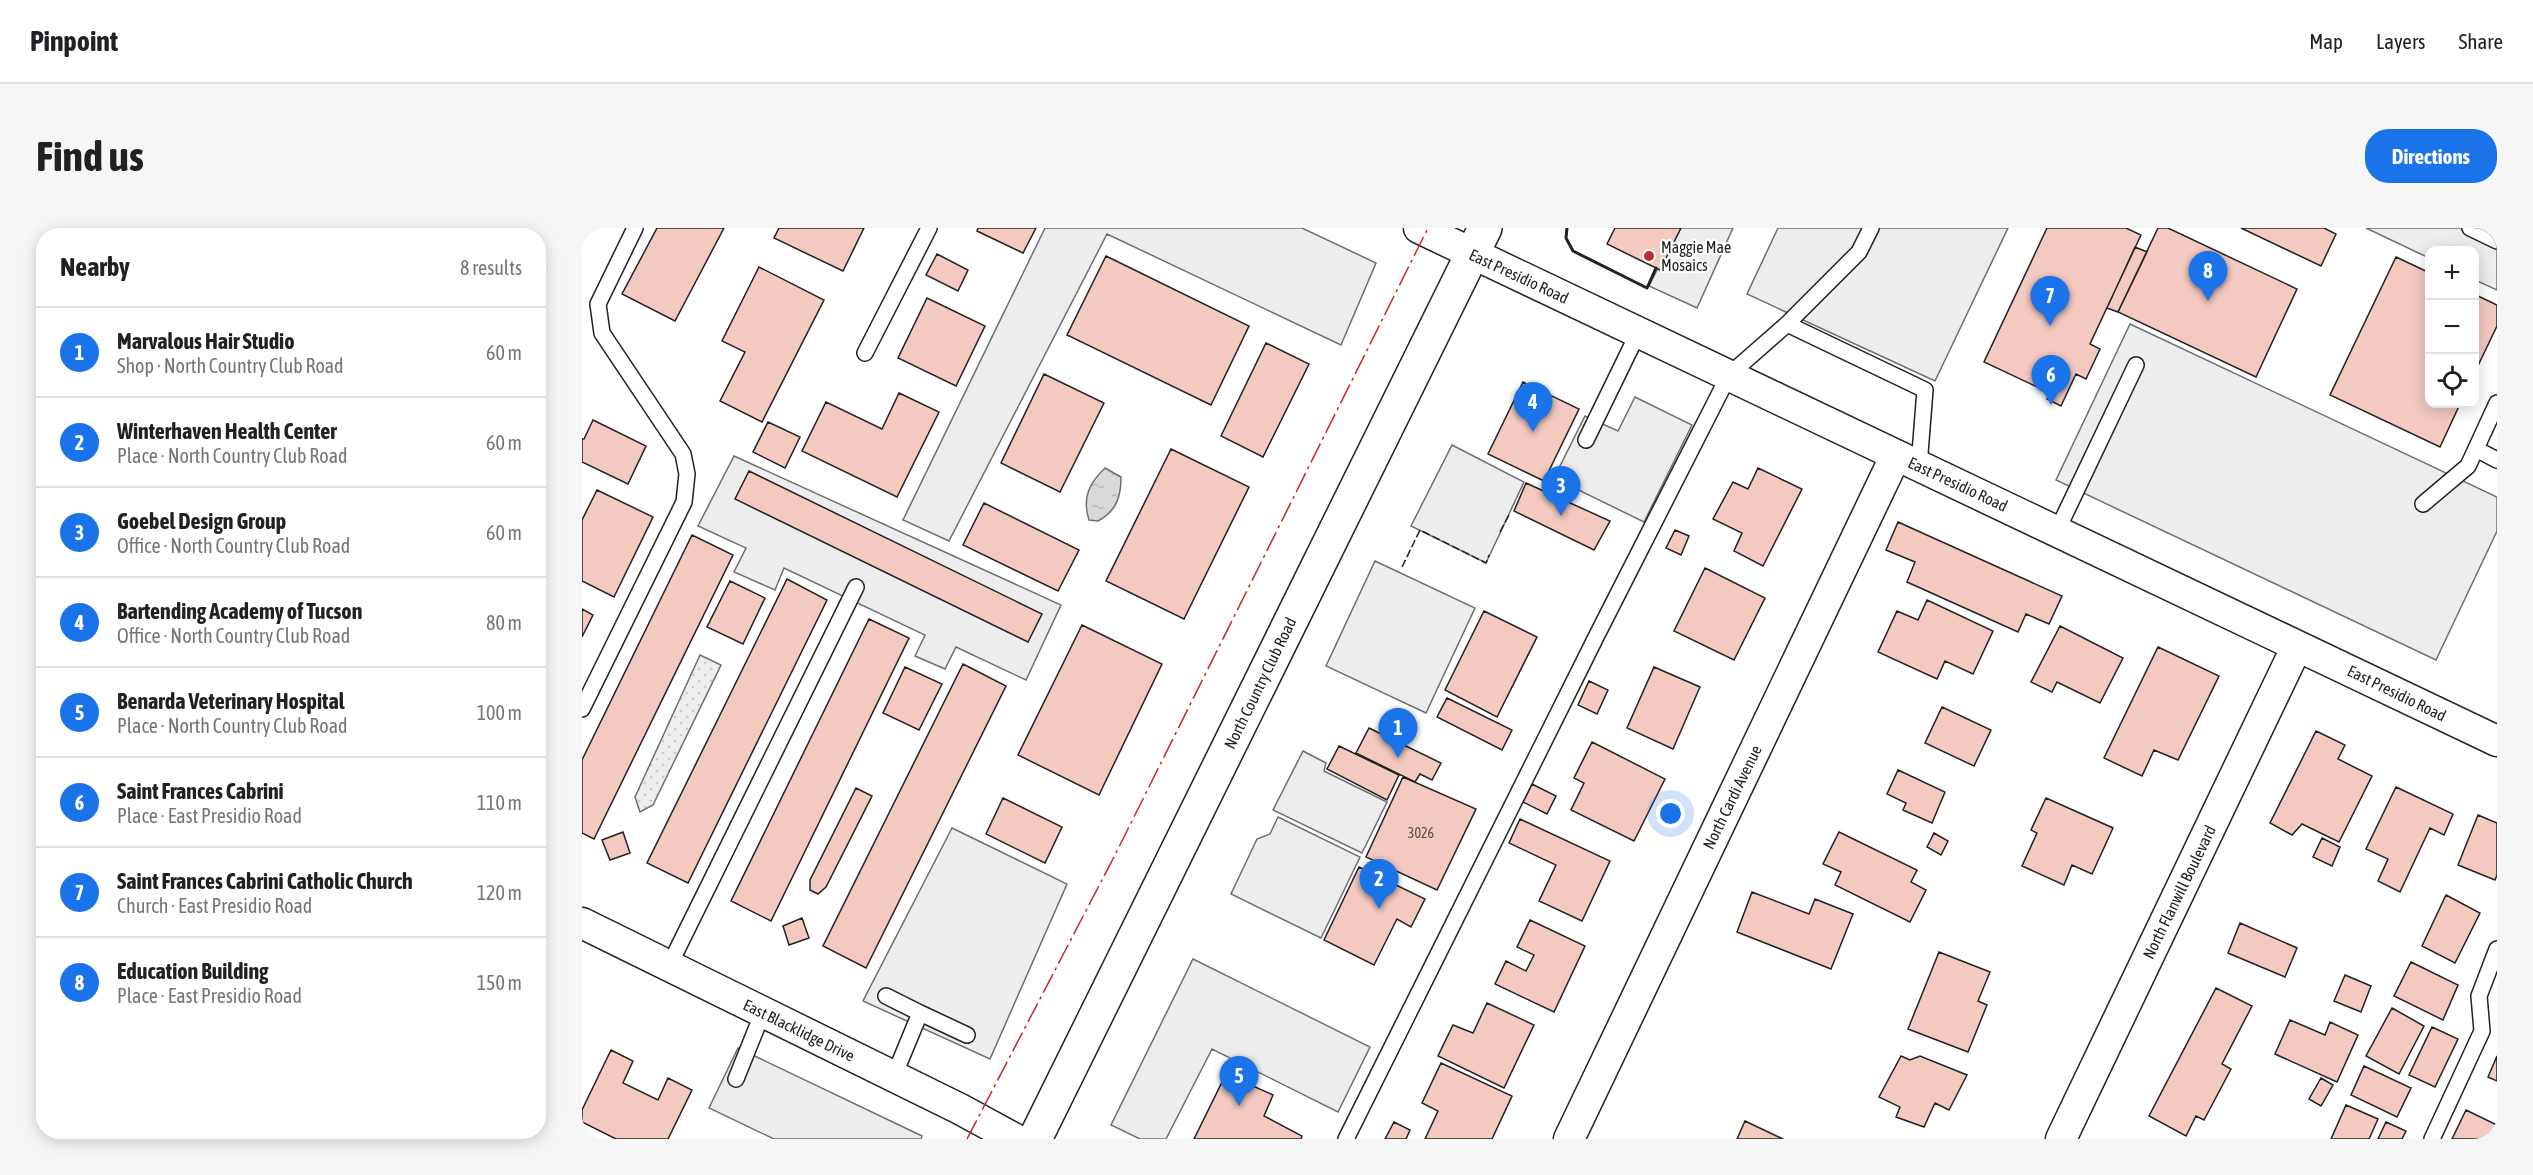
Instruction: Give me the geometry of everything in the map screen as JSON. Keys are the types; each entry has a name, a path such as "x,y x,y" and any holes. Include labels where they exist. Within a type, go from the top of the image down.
{"main road":[{"name":"North Country Club Road","path":"1035,1139 1478,241"}],"street":[{"name":"East Presidio Road","path":"1419,228 1478,241 1638,333 2497,741"},
{"name":"North Cardi Avenue","path":"1569,1139 1907,460"},
{"name":"North Flanwill Boulevard","path":"2061,1139 2297,646"},
{"name":"East Blacklidge Drive","path":"582,923 1015,1139"}],"lane":[{"path":"582,709 684,502 687,474 683,454 602,333 598,304 635,228"},
{"path":"865,353 929,228"},
{"path":"1346,1139 1586,656 1729,375 1787,324 1858,252 1871,228"},
{"path":"2470,228 2497,241"},
{"path":"1787,324 1925,390 1907,460"},
{"path":"1586,440 1638,333"},
{"path":"2057,531 2136,365"},
{"path":"2423,504 2468,466 2497,403"},
{"path":"2476,449 2497,460"},
{"path":"669,966 856,587"},
{"path":"2432,1139 2482,1031 2479,996 2497,949"},
{"path":"886,996 967,1035"},
{"path":"736,1079 764,1012"},
{"path":"894,1077 920,1013"}],"shaded area":[{"path":"1045,228 1302,228 1376,263 1341,345 1107,234 949,541 903,520"},
{"path":"1678,228 1733,228 1697,308 1649,286"},
{"path":"1778,228 2008,228 1935,381 1747,294"},
{"path":"2366,228 2497,228 2497,290 2479,282 2479,246 2425,246 2425,256"},
{"path":"2130,324 2497,497 2497,531 2436,660 2056,480"},
{"path":"1635,397 1692,425 1644,522 1554,478 1585,416 1618,431"},
{"path":"1452,445 1524,482 1486,563 1411,526"},
{"path":"734,456 1061,605 1026,680 956,647 945,669 915,656 925,635 784,568 775,590 734,572 746,548 698,526"},
{"path":"1375,561 1475,608 1426,713 1326,666"},
{"path":"700,655 721,665 653,805 640,812 635,797"},
{"path":"1303,751 1326,763 1324,771 1387,802 1362,853 1273,810"},
{"path":"1278,817 1360,857 1321,938 1231,894 1257,839 1270,834"},
{"path":"952,828 1067,884 990,1059 863,1001"},
{"path":"1193,959 1370,1047 1338,1112 1212,1049 1166,1139 1140,1139 1111,1125"},
{"path":"738,1048 922,1136 921,1139 774,1139 709,1108"}],"water":[{"path":"1105,468 1121,477 1118,498 1113,508 1104,517 1098,521 1089,520 1086,505 1088,491"}],"building":[{"path":"657,228 724,228 675,321 622,294"},
{"path":"779,228 864,228 843,271 774,238"},
{"path":"978,228 1036,228 1023,253 977,231"},
{"name":"Maggie Mae Mosaics","path":"1615,228 1681,228 1660,270 1607,244"},
{"path":"2047,228 2126,228 2141,235 2090,344 2100,349 2086,379 2076,374 2061,406 2047,399 2050,393 1984,362"},
{"path":"2158,228 2168,228 2297,289 2256,377 2118,312"},
{"path":"2241,228 2324,228 2336,234 2321,266"},
{"path":"2135,247 2147,252 2118,312 2107,308"},
{"path":"937,254 968,270 958,291 926,275"},
{"path":"1106,256 1249,326 1211,405 1067,335"},
{"path":"2396,257 2425,271 2425,408 2458,408 2440,447 2330,395"},
{"path":"759,267 824,300 762,422 720,401 745,352 722,341"},
{"path":"2479,296 2497,305 2497,326 2479,364"},
{"path":"927,298 985,326 956,386 898,358"},
{"path":"1266,343 1309,364 1263,457 1221,436"},
{"path":"1044,374 1104,403 1060,492 1001,463"},
{"path":"1523,382 1579,409 1544,481 1488,454"},
{"path":"899,393 939,412 897,497 802,451 826,402 882,429"},
{"path":"593,420 646,446 628,484 582,462 582,439"},
{"path":"768,422 800,437 785,468 753,452"},
{"path":"1171,449 1249,487 1184,619 1106,581"},
{"path":"1758,468 1802,489 1763,566 1734,551 1742,533 1713,519 1733,482 1748,489"},
{"path":"749,471 1042,614 1028,642 735,499"},
{"path":"1526,483 1610,521 1594,550 1514,511"},
{"path":"597,490 653,517 614,597 582,581 582,520"},
{"path":"984,503 1079,550 1058,591 963,545"},
{"path":"1898,522 2062,596 2049,624 2026,614 2018,632 1907,582 1915,562 1886,550"},
{"path":"1675,530 1689,536 1681,555 1666,548"},
{"path":"692,535 733,555 594,839 582,833 582,760"},
{"path":"1705,568 1765,598 1734,660 1674,631"},
{"path":"787,579 827,600 688,883 647,863"},
{"path":"730,581 765,598 743,644 707,627"},
{"path":"1927,600 1993,631 1973,674 1945,661 1937,679 1878,652 1897,611 1918,620"},
{"path":"582,609 593,615 582,637"},
{"path":"1484,611 1537,637 1497,717 1445,690"},
{"path":"869,619 909,638 771,921 731,901"},
{"path":"1082,625 1162,664 1099,795 1018,755"},
{"path":"2060,626 2123,658 2100,703 2057,682 2052,692 2031,682"},
{"path":"2158,647 2219,676 2178,760 2154,750 2142,776 2104,758"},
{"path":"963,664 1006,686 866,968 823,946"},
{"path":"905,667 942,684 919,730 883,713"},
{"path":"1654,667 1700,687 1673,749 1627,728"},
{"path":"1589,681 1608,690 1597,714 1578,705"},
{"path":"1447,698 1512,730 1502,750 1437,717"},
{"path":"1942,707 1991,730 1974,766 1925,743"},
{"path":"1369,728 1441,763 1432,780 1420,774 1415,782 1356,753"},
{"path":"2316,731 2345,745 2338,759 2372,776 2339,842 2302,824 2292,835 2270,823"},
{"path":"1592,742 1665,779 1634,841 1571,810 1584,783 1574,778"},
{"path":"1339,746 1399,775 1387,800 1327,769"},
{"path":"1898,770 1945,792 1932,823 1903,810 1906,803 1887,794"},
{"path":"1403,777 1476,809 1437,890 1366,857"},
{"path":"1532,784 1556,796 1547,814 1523,802"},
{"path":"2396,787 2453,814 2444,835 2430,828 2400,892 2378,881 2388,859 2366,849"},
{"path":"856,788 872,796 826,887 818,894 810,890 810,880"},
{"path":"1003,798 1062,827 1045,863 986,834"},
{"path":"2046,798 2113,828 2092,874 2072,865 2064,885 2022,866 2037,833 2031,830"},
{"path":"2478,815 2497,823 2497,875 2495,880 2458,865"},
{"path":"1520,819 1610,861 1582,921 1539,901 1556,865 1509,843"},
{"path":"623,832 630,853 610,860 602,840"},
{"path":"1839,832 1917,870 1911,882 1926,890 1910,922 1835,885 1841,872 1823,864"},
{"path":"1934,833 1948,841 1941,855 1927,847"},
{"path":"2322,838 2340,847 2332,866 2313,857"},
{"path":"1359,867 1425,899 1411,927 1397,919 1374,965 1324,940"},
{"path":"1752,892 1809,914 1815,899 1853,914 1831,969 1737,932"},
{"path":"2446,895 2480,913 2455,963 2422,946"},
{"path":"802,918 809,938 789,945 783,926"},
{"path":"1530,920 1585,946 1554,1012 1495,984 1506,961 1526,971 1534,955 1517,947"},
{"path":"2240,923 2297,948 2285,977 2228,953"},
{"path":"1939,952 1990,972 1978,1001 1987,1005 1968,1052 1908,1029"},
{"path":"2411,962 2458,985 2443,1020 2394,996"},
{"path":"2345,975 2371,986 2361,1012 2334,1001"},
{"path":"2216,988 2252,1006 2222,1064 2231,1069 2204,1120 2196,1116 2186,1136 2149,1116"},
{"path":"1487,1003 1534,1025 1504,1088 1438,1056 1453,1025 1473,1033"},
{"path":"2392,1008 2424,1026 2399,1074 2366,1056"},
{"path":"2290,1020 2325,1035 2330,1022 2358,1035 2337,1082 2275,1054"},
{"path":"2432,1027 2458,1039 2435,1087 2409,1075"},
{"path":"611,1050 633,1061 623,1083 658,1100 668,1078 692,1090 668,1139 616,1139 582,1122 582,1110"},
{"path":"1901,1056 1910,1060 1920,1056 1967,1075 1949,1110 1935,1103 1924,1127 1896,1117 1900,1107 1879,1097"},
{"path":"2497,1056 2497,1081 2488,1077"},
{"path":"1441,1063 1512,1096 1492,1139 1425,1139 1438,1111 1422,1103"},
{"path":"2364,1066 2411,1088 2397,1117 2351,1095"},
{"path":"1226,1074 1273,1095 1264,1116 1302,1136 1301,1139 1194,1139"},
{"path":"2321,1078 2333,1085 2321,1106 2309,1099"},
{"path":"2346,1105 2378,1119 2369,1139 2331,1139"},
{"path":"2466,1110 2497,1125 2493,1139 2452,1139"},
{"path":"1745,1121 1783,1139 1737,1139"},
{"path":"1394,1122 1410,1130 1406,1139 1385,1139"},
{"path":"2386,1122 2406,1131 2402,1139 2378,1139"}],"fence":[{"path":"1500,532 1510,513"},
{"path":"1402,567 1420,530 1486,563 1489,555"}],"wall":[{"path":"1567,228 1566,238 1573,251 1647,288 1656,268"}],"power":[{"path":"967,1139 1116,853 1428,228"}],"place":[{"name":"Maggie Mae Mosaics","path":"1649,256"},
{"name":"Education Building","path":"2208,301"},
{"name":"Saint Frances Cabrini Catholic Church","path":"2050,326"},
{"name":"Saint Frances Cabrini","path":"2051,405"},
{"name":"Bartending Academy of Tucson","path":"1533,432"},
{"name":"Goebel Design Group","path":"1561,516"},
{"name":"Marvalous Hair Studio","path":"1398,758"},
{"name":"Winterhaven Health Center","path":"1379,909"},
{"name":"Benarda Veterinary Hospital","path":"1239,1106"}]}
